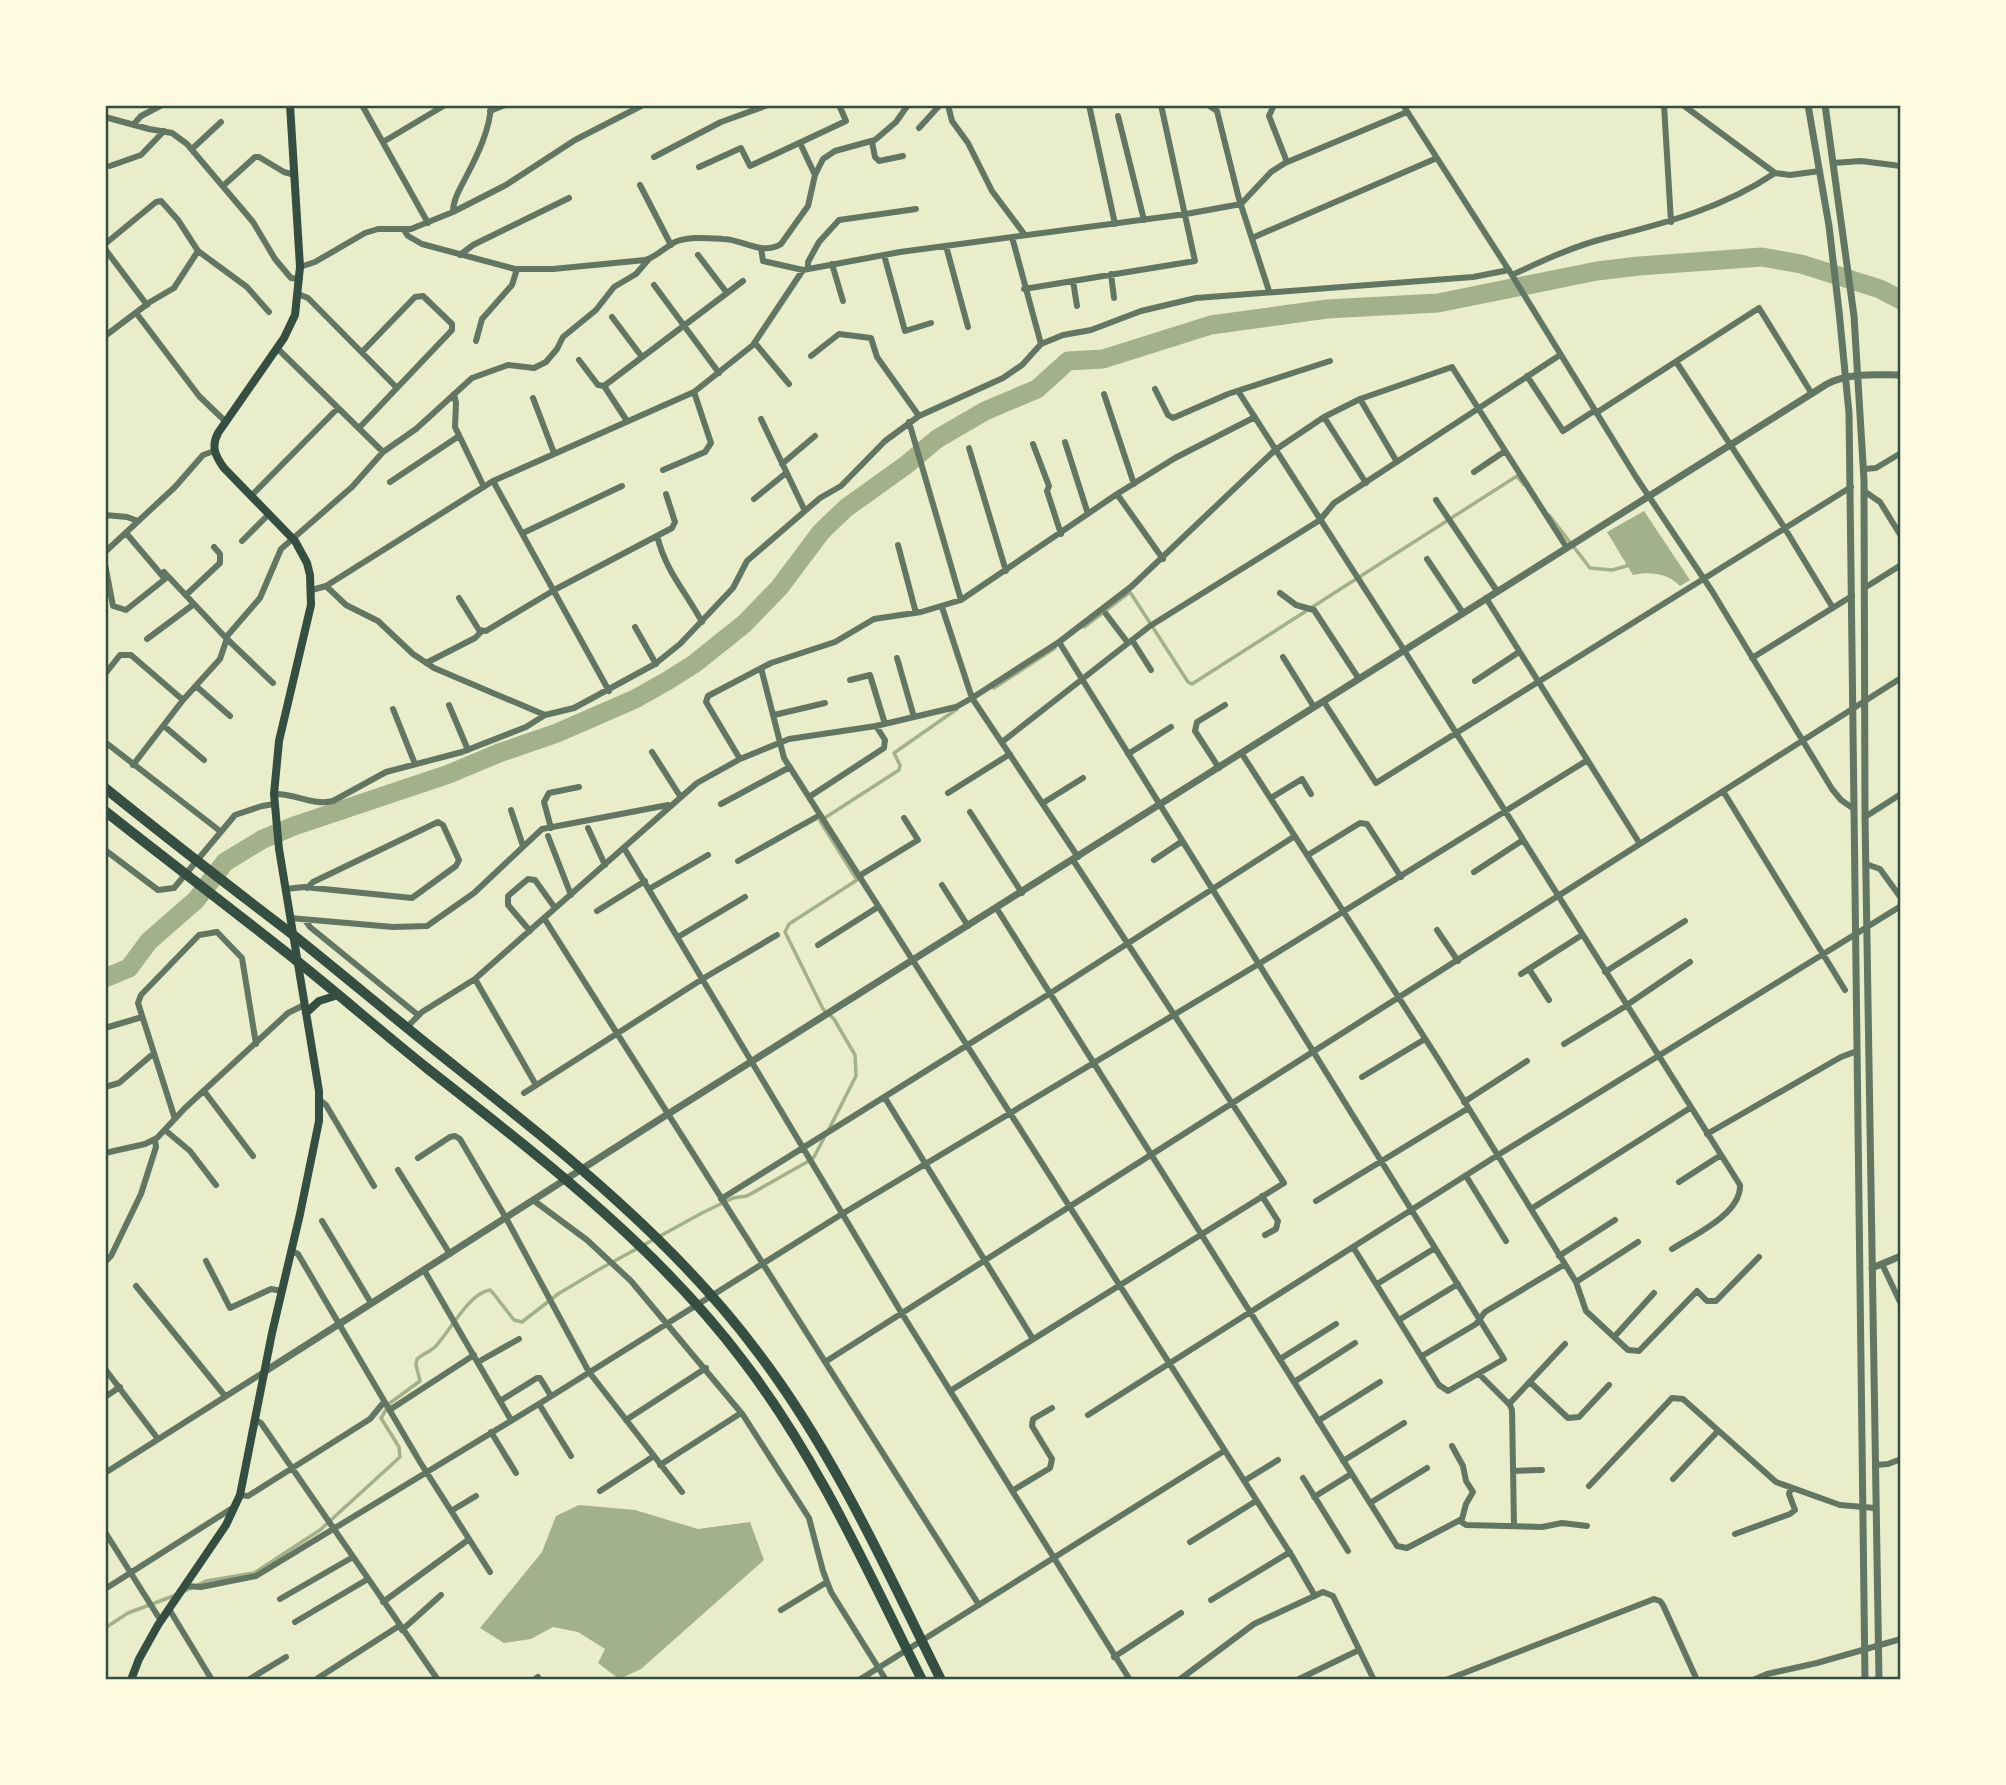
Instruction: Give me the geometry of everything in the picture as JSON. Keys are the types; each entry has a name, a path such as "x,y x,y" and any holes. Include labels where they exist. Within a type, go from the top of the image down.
{"highway":[{"path":"105,788 191,858 293,935 564,1154 676,1258 721,1306 760,1354 835,1472 941,1680"},
{"path":"105,811 297,961 548,1164 663,1267 746,1363 820,1479 922,1680"}],"main road":[{"path":"131,1680 139,1659 161,1620 226,1525 240,1495 264,1371 319,1121 320,1100 279,849 274,794 279,741 309,616 312,590 307,563 293,540 224,468 214,451 215,439 277,348 295,314 300,267 290,105"},
{"path":"305,1009 319,1000 338,995"}],"street":[{"path":"134,124 141,116 162,105"},
{"path":"362,105 428,223"},
{"path":"383,142 445,105"},
{"path":"453,212 454,202 476,158 491,108 505,105"},
{"path":"300,267 315,262 371,230 404,230 453,212 506,185 575,140 643,105"},
{"path":"654,157 721,122 768,105"},
{"path":"699,167 741,148 750,166 846,121 839,105"},
{"path":"133,765 183,700 219,662 226,638 258,601 278,553 352,487 383,452 415,429 475,375 508,365 534,368 546,362 563,337 596,310 614,287 636,274 649,259 671,245 685,239 725,239 749,246 775,248 781,244 808,206 815,175 823,159 829,154 872,142 893,125 908,105"},
{"path":"919,128 940,105"},
{"path":"948,105 953,124 968,143 992,191 1025,235"},
{"path":"1089,105 1115,224"},
{"path":"1024,289 1195,261 1161,105"},
{"path":"1208,105 1217,111 1241,204 1269,291"},
{"path":"1274,105 1269,117 1287,162"},
{"path":"1403,105 1510,272 1595,412 1703,578 1832,789 1854,809"},
{"path":"1664,105 1671,222"},
{"path":"1683,105 1775,173 1790,176 1820,171"},
{"path":"1808,105 1839,311 1846,377 1851,486 1864,1680"},
{"path":"1825,105 1854,316 1864,469 1865,817 1879,1680"},
{"path":"105,110 105,117 172,133 192,149 258,228 275,259 291,278 300,279"},
{"path":"761,248 763,261 805,269 884,255 1186,214 1241,204 1271,172 1287,162 1407,112"},
{"path":"1118,116 1144,220"},
{"path":"192,149 221,122"},
{"path":"110,166 145,153 164,131"},
{"path":"872,142 875,157 879,161 903,156"},
{"path":"800,143 815,175"},
{"path":"223,186 255,157 295,175"},
{"path":"1252,238 1437,158"},
{"path":"1833,163 1861,161 1901,166"},
{"path":"274,794 285,793 323,803 330,802 386,772 467,750 526,727 545,715 567,711 656,664 702,622 733,588 747,561 820,498 841,486 885,441 919,416 1003,377 1022,365 1041,344 1063,335 1091,330 1141,311 1196,298 1510,272 1584,245 1671,222 1720,204 1775,173"},
{"path":"640,185 671,245"},
{"path":"460,255 473,245 569,198"},
{"path":"146,305 105,246 156,202 161,201 178,220 198,251 247,288 269,312"},
{"path":"312,590 326,586 493,481 694,392 755,343 805,269 819,242 842,219 916,209"},
{"path":"404,230 414,241 517,270 649,259"},
{"path":"1012,237 1041,344"},
{"path":"946,246 968,327"},
{"path":"105,336 174,288 198,251"},
{"path":"884,255 905,331 932,323"},
{"path":"698,256 727,293"},
{"path":"832,264 843,302"},
{"path":"476,341 482,319 512,285 517,270"},
{"path":"1111,274 1114,298"},
{"path":"579,360 597,385 604,386 743,281"},
{"path":"1073,281 1077,306"},
{"path":"653,285 719,373"},
{"path":"298,294 308,298 397,388"},
{"path":"359,428 452,330 452,324 423,296 415,297 362,352"},
{"path":"1527,376 1563,431 1677,363 1759,308 1811,394"},
{"path":"137,314 199,396 226,422"},
{"path":"612,317 642,357"},
{"path":"811,356 839,334 871,338 877,358 919,416"},
{"path":"755,343 789,384"},
{"path":"277,348 383,452"},
{"path":"1002,742 1150,626 1320,520 1334,503 1560,355"},
{"path":"1155,389 1168,415 1173,418 1238,391 1330,361"},
{"path":"1677,363 1784,527 1833,608"},
{"path":"406,1028 418,1015 475,979 680,796 703,779 740,759 779,743 876,726 956,707 972,698 1059,642 1132,586 1275,450 1324,417 1360,399 1452,367 1567,548"},
{"path":"105,1473 614,1148 1811,394 1834,380 1846,377 1901,375"},
{"path":"604,386 627,421"},
{"path":"1238,391 1740,1185 1739,1197 1724,1217 1672,1249"},
{"path":"663,470 705,452 711,443 694,392"},
{"path":"454,394 455,427 484,487"},
{"path":"1104,394 1134,484"},
{"path":"533,398 554,453"},
{"path":"1360,399 1397,462"},
{"path":"251,496 338,408"},
{"path":"740,759 706,699 761,667 835,642 874,619 916,613 961,600 1117,494 1175,458 1255,417"},
{"path":"1324,417 1366,483"},
{"path":"761,419 804,511"},
{"path":"909,422 961,600"},
{"path":"390,482 459,436"},
{"path":"782,464 815,436"},
{"path":"1065,442 1088,514"},
{"path":"1033,444 1049,486 1047,491 1061,534"},
{"path":"969,448 1006,571"},
{"path":"105,552 175,487 202,455 214,451"},
{"path":"1474,472 1505,451"},
{"path":"1864,469 1876,468 1901,453"},
{"path":"754,499 786,473"},
{"path":"493,481 609,691"},
{"path":"523,533 622,486"},
{"path":"1324,702 1376,783 1851,486"},
{"path":"1864,491 1880,502 1901,536"},
{"path":"426,663 672,527 675,522 666,494"},
{"path":"1117,494 1163,559"},
{"path":"1436,500 1497,591"},
{"path":"242,541 269,514"},
{"path":"105,515 138,521"},
{"path":"105,565 113,606 126,610 165,579 126,533"},
{"path":"657,536 671,574 702,622"},
{"path":"898,545 916,613"},
{"path":"186,595 220,563 220,554 214,547"},
{"path":"1427,559 1463,613"},
{"path":"1866,587 1901,565"},
{"path":"158,571 163,570 226,638 273,683"},
{"path":"326,586 346,605 378,621 426,663 545,715"},
{"path":"1280,593 1294,604 1314,610 1359,679"},
{"path":"1752,658 1852,596"},
{"path":"459,598 481,632"},
{"path":"1486,598 1640,844"},
{"path":"147,639 194,604"},
{"path":"942,607 972,698 1043,803 1075,858 1284,1183 950,1391"},
{"path":"1106,614 1151,670"},
{"path":"635,627 656,664"},
{"path":"1059,642 1504,1359 1448,1391 1439,1385 1353,1247"},
{"path":"1475,681 1518,652"},
{"path":"105,674 120,655 131,655 183,700"},
{"path":"1283,657 1314,707"},
{"path":"897,658 914,717"},
{"path":"761,667 781,754 1290,1552 1315,1596"},
{"path":"850,680 870,675 884,724"},
{"path":"825,1362 1400,999 1901,678"},
{"path":"196,686 230,716"},
{"path":"774,715 825,703"},
{"path":"449,705 467,750"},
{"path":"1219,768 1195,731 1197,722 1225,705"},
{"path":"393,709 415,764"},
{"path":"164,726 204,760"},
{"path":"809,797 884,748 885,740 876,726"},
{"path":"1128,754 1171,727"},
{"path":"105,742 220,831"},
{"path":"652,752 680,796"},
{"path":"948,793 1010,754"},
{"path":"1242,754 1498,1155 1576,1282 1586,1311 1628,1350 1639,1351 1697,1291 1707,1301 1716,1301 1759,1257"},
{"path":"185,1586 201,1587 253,1578 539,1404 842,1214 1257,965 1586,761"},
{"path":"721,804 790,767"},
{"path":"1043,803 1083,778"},
{"path":"1271,798 1302,779 1311,794"},
{"path":"551,828 544,802 549,793 579,787"},
{"path":"1723,791 1844,990"},
{"path":"1865,817 1901,794"},
{"path":"105,850 158,890 174,888 235,815 275,804"},
{"path":"290,918 393,927 427,926 474,893 542,829 670,805"},
{"path":"511,810 523,846"},
{"path":"971,812 1022,892"},
{"path":"738,861 820,816"},
{"path":"859,876 918,840 905,818"},
{"path":"286,889 307,888 412,898 456,866 459,860 443,825 438,822 313,882 307,888"},
{"path":"1308,855 1360,823 1367,824 1401,877"},
{"path":"589,828 605,865"},
{"path":"548,836 571,895"},
{"path":"721,1199 1295,836"},
{"path":"1474,872 1523,840"},
{"path":"1154,860 1181,842"},
{"path":"624,848 754,1061 901,1312 1130,1680"},
{"path":"649,889 708,855"},
{"path":"1866,864 1880,869 1901,898"},
{"path":"530,931 508,905 508,896 528,879 535,880 555,908"},
{"path":"597,911 645,881"},
{"path":"942,885 968,926"},
{"path":"678,937 745,897"},
{"path":"1088,1415 1498,1155 1901,906"},
{"path":"818,945 878,907"},
{"path":"997,909 1397,1546 1407,1548 1460,1521 1473,1492 1466,1481 1464,1466 1452,1446"},
{"path":"544,918 979,1605"},
{"path":"305,920 310,927 418,1015"},
{"path":"1605,972 1685,921"},
{"path":"1437,930 1458,961"},
{"path":"175,1119 138,1005 141,995 199,935 214,931 242,958 256,1044"},
{"path":"524,1093 704,978 777,935"},
{"path":"1521,974 1582,935"},
{"path":"1564,1044 1690,962"},
{"path":"1529,969 1549,1000"},
{"path":"475,979 536,1085"},
{"path":"105,1153 155,1140 288,1013 305,1009"},
{"path":"105,1028 142,1017"},
{"path":"1362,1077 1425,1039"},
{"path":"1707,1134 1841,1056 1857,1051"},
{"path":"105,1087 119,1083 154,1053"},
{"path":"1317,1201 1466,1105 1527,1061"},
{"path":"204,1091 253,1156"},
{"path":"885,1097 1033,1339"},
{"path":"320,1100 326,1105 374,1185"},
{"path":"1531,1209 1690,1108"},
{"path":"165,1130 190,1151 216,1185"},
{"path":"418,1158 450,1137 458,1137 506,1218 589,1372 682,1492"},
{"path":"105,1262 111,1256 141,1194 156,1147 155,1140"},
{"path":"1679,1182 1721,1155"},
{"path":"398,1170 450,1254"},
{"path":"1466,1176 1506,1241"},
{"path":"1262,1196 1278,1221 1276,1229 1265,1235"},
{"path":"536,1198 631,1281 741,1413 809,1518 827,1582 886,1680"},
{"path":"1559,1256 1615,1220"},
{"path":"322,1221 371,1303"},
{"path":"1576,1282 1638,1242"},
{"path":"1377,1284 1435,1248"},
{"path":"292,1251 298,1254 426,1472 490,1572"},
{"path":"1872,1268 1901,1256"},
{"path":"206,1261 230,1308 271,1289 282,1291"},
{"path":"1422,1356 1476,1324 1485,1312 1565,1264"},
{"path":"1882,1264 1901,1304"},
{"path":"424,1270 511,1420"},
{"path":"1399,1320 1458,1284"},
{"path":"136,1286 225,1396"},
{"path":"1615,1336 1654,1293"},
{"path":"1280,1359 1336,1324"},
{"path":"478,1363 519,1339"},
{"path":"1294,1382 1355,1343"},
{"path":"1509,1404 1565,1344"},
{"path":"391,1409 474,1355"},
{"path":"626,1420 706,1368"},
{"path":"105,1369 158,1438"},
{"path":"1479,1374 1512,1410 1514,1525"},
{"path":"500,1401 537,1378 540,1378 551,1396"},
{"path":"1318,1420 1380,1382"},
{"path":"1530,1382 1568,1418 1579,1417 1609,1385"},
{"path":"105,1398 120,1387"},
{"path":"1589,1486 1672,1398 1684,1399 1770,1478 1840,1505 1875,1508"},
{"path":"240,1495 248,1496 370,1419 384,1402"},
{"path":"539,1404 571,1456"},
{"path":"1013,1492 1050,1468 1052,1459 1031,1426 1032,1419 1052,1408"},
{"path":"660,1465 741,1413"},
{"path":"255,1420 261,1423 438,1680"},
{"path":"1343,1461 1404,1423"},
{"path":"1673,1479 1718,1431"},
{"path":"491,1432 516,1473"},
{"path":"859,1680 1224,1451"},
{"path":"600,1491 654,1456"},
{"path":"1875,1465 1901,1459"},
{"path":"1244,1481 1278,1460"},
{"path":"1370,1503 1427,1468"},
{"path":"1513,1471 1542,1470"},
{"path":"1314,1497 1351,1474"},
{"path":"1303,1478 1348,1551"},
{"path":"1735,1534 1795,1510 1789,1494 1791,1488"},
{"path":"451,1511 476,1496"},
{"path":"1190,1542 1256,1501"},
{"path":"105,1589 236,1506"},
{"path":"1460,1521 1466,1525 1542,1527 1562,1523 1587,1526"},
{"path":"105,1532 161,1620"},
{"path":"383,1602 468,1540"},
{"path":"1211,1600 1290,1552"},
{"path":"279,1599 353,1557"},
{"path":"295,1622 368,1579"},
{"path":"781,1610 827,1582"},
{"path":"1184,1679 1254,1625 1323,1592 1332,1594 1374,1680"},
{"path":"317,1679 401,1628 442,1595"},
{"path":"1446,1680 1654,1599 1663,1605 1697,1680"},
{"path":"169,1609 212,1680"},
{"path":"1114,1657 1181,1613"},
{"path":"1753,1680 1775,1677 1901,1639"},
{"path":"1297,1680 1359,1650"},
{"path":"248,1680 286,1657"}],"shaded area":[{"path":"1644,511 1690,580 1680,586 1670,578 1658,574 1633,575 1607,532"},
{"path":"579,1505 635,1510 698,1529 750,1522 764,1560 641,1669 619,1679 598,1663 605,1649 578,1632 553,1627 531,1639 504,1643 480,1628 542,1552 556,1516"}],"waterway":[{"path":"105,978 129,968 149,941 196,900 225,862 263,839 557,733 635,699 694,664 744,624 779,588 821,532 846,508 937,439 985,411 1037,389 1068,361 1103,359 1211,325 1327,309 1438,303 1597,271 1639,266 1762,257 1801,264 1880,289 1901,300"},
{"path":"1084,627 1130,592 1188,682 1192,684 1517,476 1524,485"},
{"path":"1549,515 1590,568 1612,570 1630,565"},
{"path":"994,688 1055,648"},
{"path":"829,1129 856,1076 855,1055 834,1019 823,1009 785,932 789,924 857,880 820,821 899,770 900,765 894,753 957,709"},
{"path":"183,1592 206,1581 254,1573 320,1530 400,1457 399,1447 381,1418 390,1403 420,1381 417,1359 436,1346 467,1305 482,1293 490,1290 514,1320 522,1322 558,1294 598,1270 702,1213 733,1198 747,1196 807,1162 814,1157 825,1136"},
{"path":"105,1628 128,1613 176,1595"}]}
